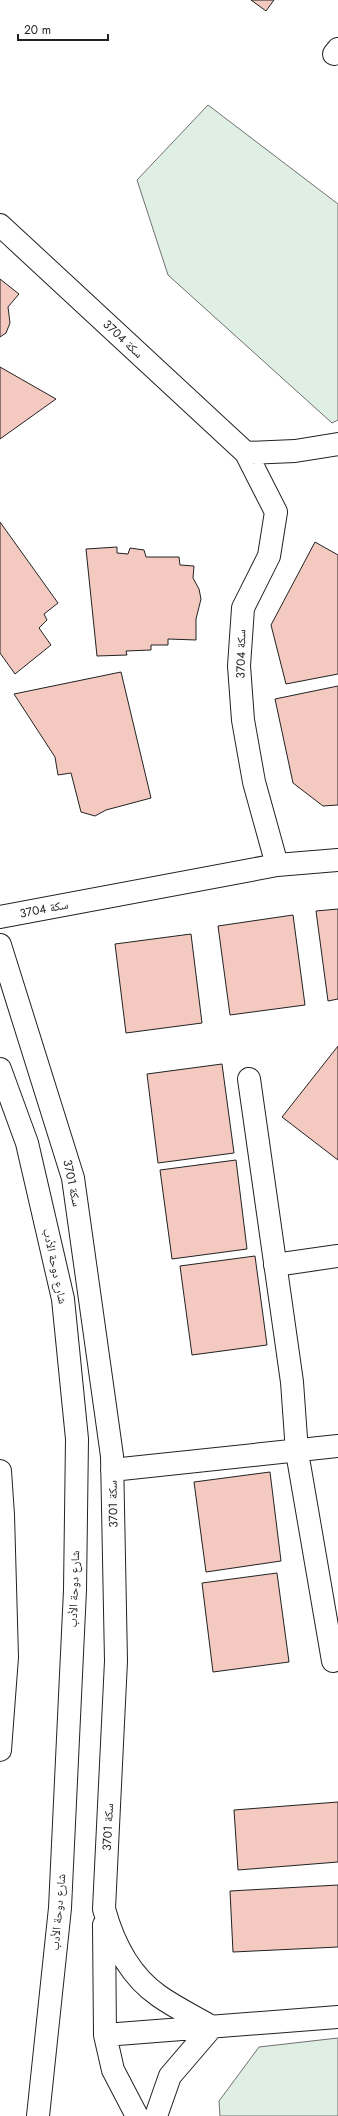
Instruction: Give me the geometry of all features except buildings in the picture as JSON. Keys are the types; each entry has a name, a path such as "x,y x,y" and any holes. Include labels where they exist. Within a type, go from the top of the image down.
{"street":[{"name":"سكة 3704","path":"0,224 246,453 276,512 269,556 243,608 239,666 243,720 254,782 277,866"},
{"path":"246,453 295,450 338,444"},
{"name":"سكة 3704","path":"0,917 277,866 338,860"},
{"name":"سكة 3701","path":"0,945 74,1178 112,1470 116,1661 104,1909 111,1934 131,1968 158,1995 212,2027"},
{"name":"شارع دوحة الأدب","path":"0,1069 27,1143 63,1299 77,1439 75,1590 60,1908 38,2116"},
{"path":"248,1079 292,1382 297,1452 333,1661"},
{"path":"275,1265 338,1256"},
{"path":"112,1470 297,1452 338,1446"},
{"path":"0,1471 3,1515 7,1657 0,1750"},
{"path":"104,1909 105,2035 113,2070 137,2116"},
{"path":"105,2035 338,2017"},
{"path":"156,2116 170,2076 212,2027"}],"green space":[{"path":"208,105 338,204 338,420 332,423 168,275 137,180"},
{"path":"338,2038 338,2116 220,2116 219,2101 259,2047"}]}
